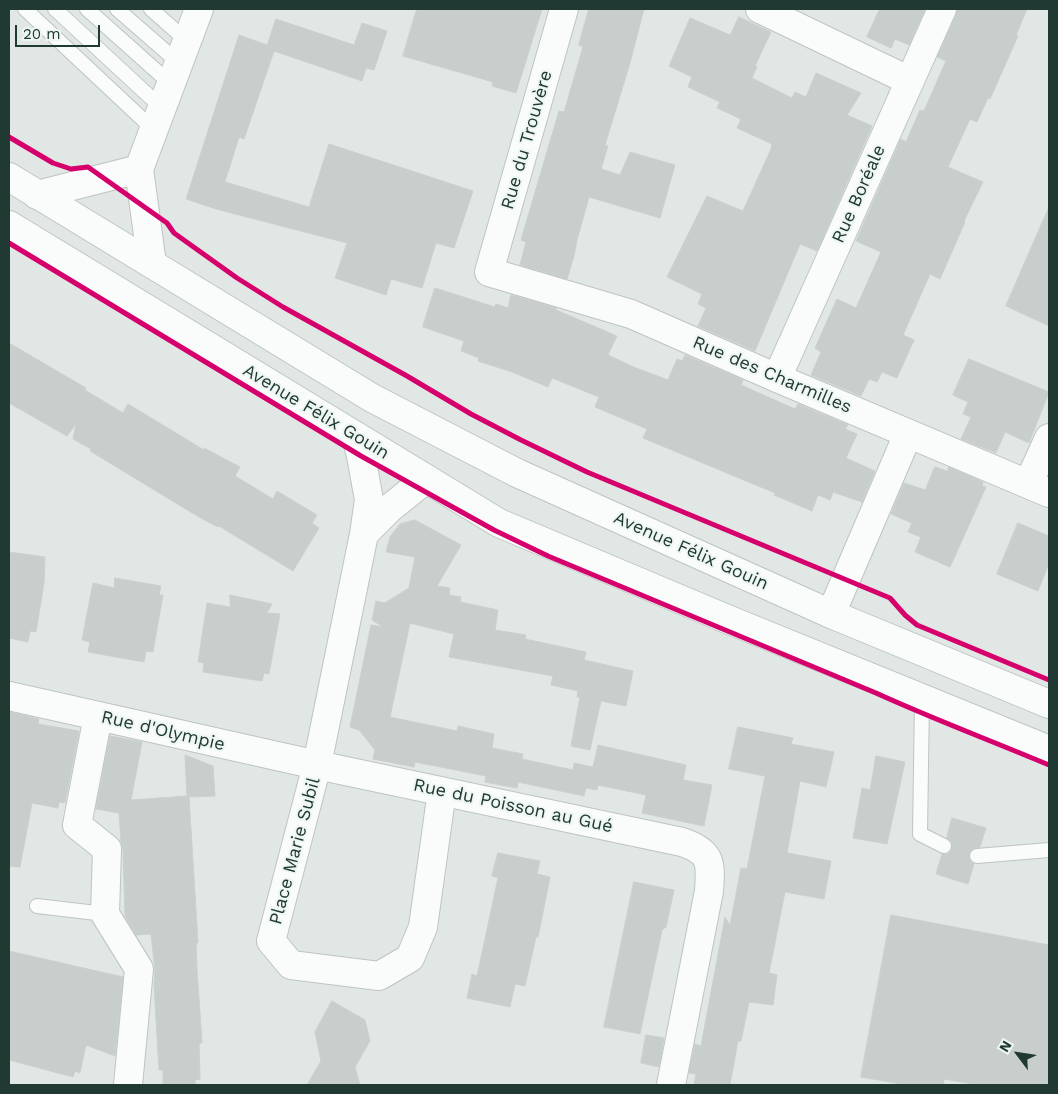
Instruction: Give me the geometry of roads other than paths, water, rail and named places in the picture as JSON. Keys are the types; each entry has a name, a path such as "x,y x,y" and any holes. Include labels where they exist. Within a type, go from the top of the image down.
{"street":[{"name":"Rue du Trouvère","path":"489,272 564,9"},
{"path":"760,9 910,81"},
{"name":"Rue Boréale","path":"776,378 942,9"},
{"path":"152,264 140,170 195,11"},
{"path":"37,195 140,170"},
{"name":"Avenue Félix Gouin","path":"9,177 372,398 517,474 832,614 1049,704"},
{"name":"Avenue Félix Gouin","path":"9,226 499,523 1049,750"},
{"name":"Rue des Charmilles","path":"489,272 631,314 776,378 1039,489"},
{"path":"832,614 908,434"},
{"path":"317,765 364,534 368,500 356,436"},
{"path":"1039,489 1049,438"},
{"path":"364,534 390,508 426,479"},
{"name":"Rue d'Olympie","path":"9,696 317,765"},
{"path":"98,716 76,825 107,849 104,914 139,969 128,1085"},
{"name":"Place Marie Subil","path":"317,765 271,941 291,965 379,976 410,958 423,927 442,791"},
{"name":"Rue du Poisson au Gué","path":"317,765 695,846 706,856 710,868 709,892 671,1085"}],"lane":[{"path":"25,9 170,85"},
{"path":"55,9 170,85"},
{"path":"87,9 170,85"},
{"path":"118,9 170,85"},
{"path":"151,9 170,85"},
{"path":"922,699 920,834 944,846"},
{"path":"976,856 1049,850"},
{"path":"37,906 104,914"}]}
